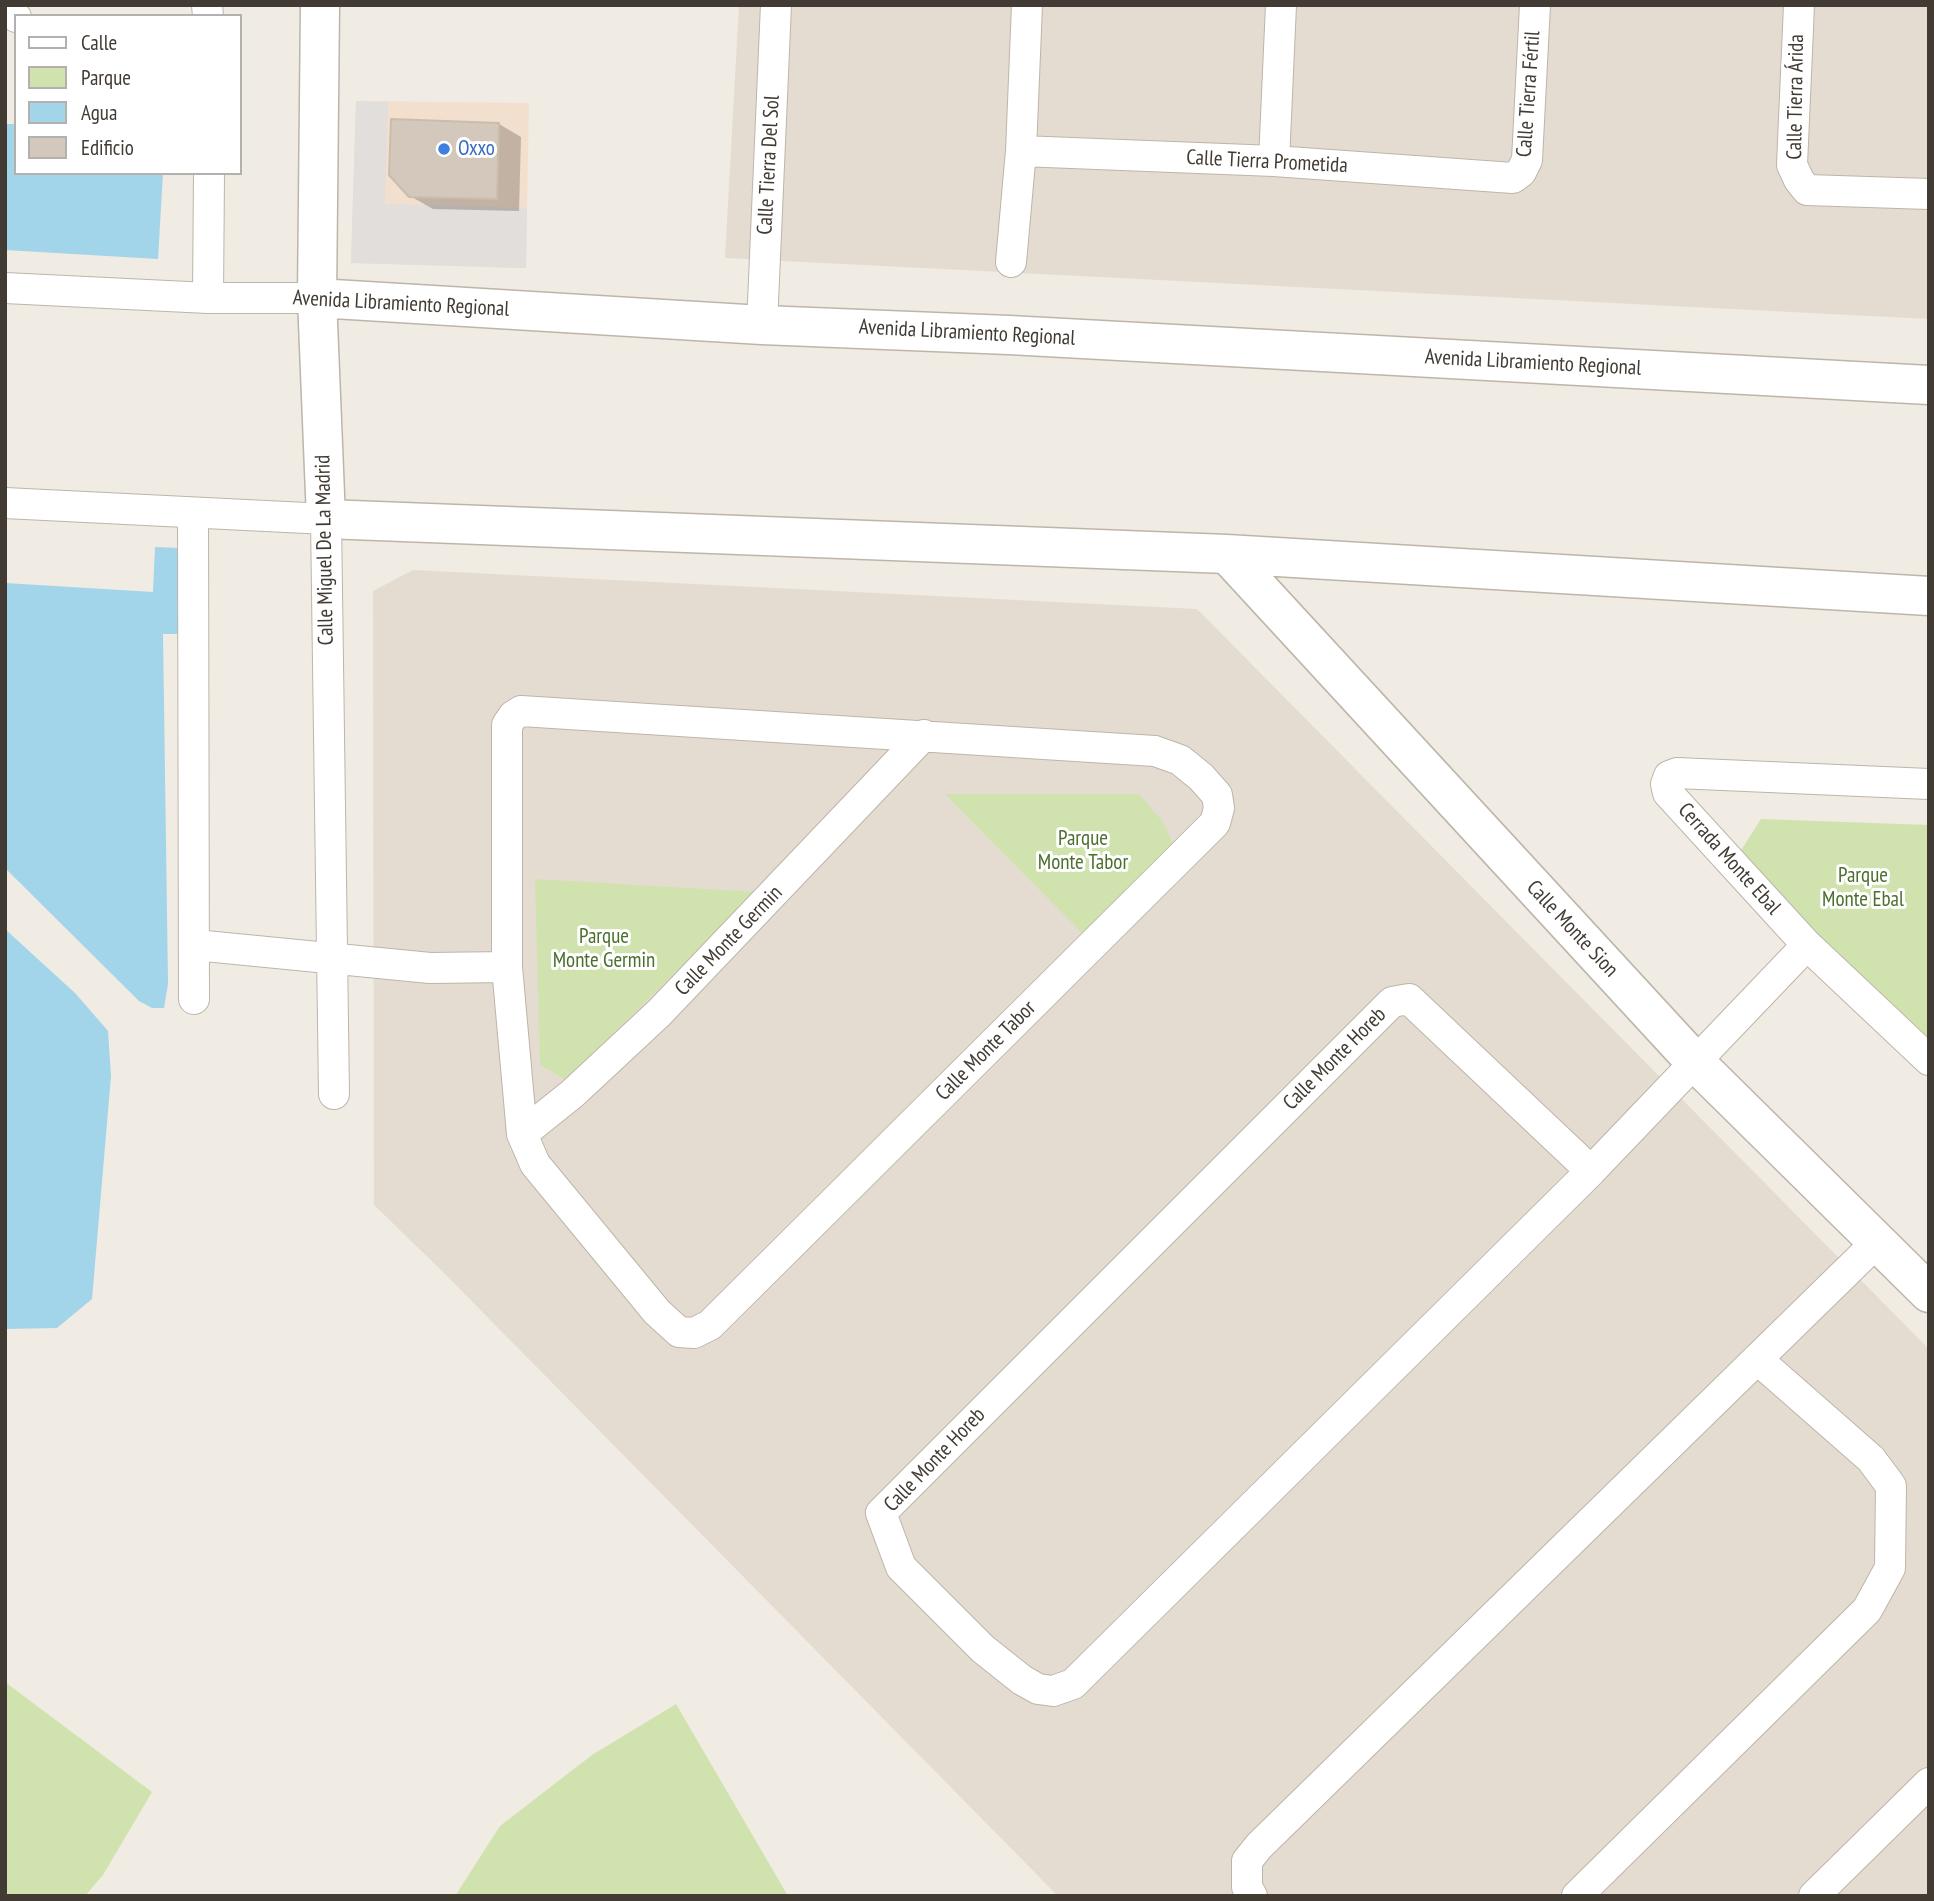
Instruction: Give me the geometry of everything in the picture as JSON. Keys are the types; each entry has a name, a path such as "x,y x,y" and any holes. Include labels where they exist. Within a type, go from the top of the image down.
{"street":[{"name":"Calle Miguel De La Madrid","path":"320,5 317,298 326,519 330,959 334,1094"},
{"name":"Calle Tierra Del Sol","path":"762,325 776,5"},
{"path":"1011,262 1021,151 1027,5"},
{"path":"1273,161 1281,5"},
{"name":"Calle Tierra Fértil","path":"1513,178 1521,172 1527,160 1535,5"},
{"name":"Calle Tierra Árida","path":"1799,5 1793,165 1799,180 1807,190 1929,194"},
{"name":"Calle Tierra Prometida","path":"1021,151 1273,161 1513,178"},
{"path":"208,298 209,175"},
{"name":"Avenida Libramiento Regional","path":"5,288 208,298 317,298 762,325 1023,335 1929,385"},
{"path":"5,503 326,519 1227,554 1929,596"},
{"path":"193,513 194,999"},
{"name":"Calle Monte Sion","path":"1227,554 1696,1063 1929,1293"},
{"name":"Calle Monte Tabor","path":"521,711 924,735 1155,751 1180,760 1217,795 1219,808 1215,823 710,1325 694,1333 679,1332 657,1312 535,1164 522,1134 507,967 507,725 513,716 521,711"},
{"name":"Calle Monte Germin","path":"522,1134 572,1094 659,1013 924,735"},
{"name":"Cerrada Monte Ebal","path":"1929,784 1677,773 1669,776 1666,784 1668,793 1807,945 1929,1060"},
{"path":"195,944 430,968 507,967"},
{"name":"Calle Monte Horeb","path":"1591,1171 1409,999 1392,1002 881,1513 901,1567 983,1649 1022,1680 1038,1689 1054,1691 1073,1684 1591,1171 1807,945"},
{"path":"1252,1896 1247,1887 1247,1861 1259,1846 1877,1242"},
{"path":"1577,1896 1867,1610 1890,1568 1891,1486 1871,1459 1758,1359"},
{"path":"1814,1896 1929,1783"}],"shaded area":[{"path":"739,5 1929,5 1929,319 725,258"},
{"path":"356,101 529,103 526,268 351,263"},
{"path":"356,101 388,102 385,204 527,208 526,268 351,263"},
{"path":"413,570 1197,609 1929,1349 1929,1896 1058,1896 374,1205 373,591"}],"green space":[{"name":"Parque Monte Tabor","path":"945,794 1139,794 1163,822 1173,843 1085,936"},
{"name":"Parque Monte Ebal","path":"1761,819 1929,825 1929,1045 1738,855"},
{"name":"Parque Monte Germin","path":"535,879 757,892 566,1080 540,1065"},
{"path":"5,1682 152,1792 103,1875 85,1896 5,1896"},
{"path":"676,1704 788,1896 455,1896 500,1826 592,1755"}],"water":[{"path":"5,124 14,124 14,175 163,175 158,259 5,250"},
{"path":"155,547 180,548 179,634 163,634 168,984 164,1008 152,1008 139,1001 5,868 5,583 153,592"},
{"path":"5,929 76,994 108,1031 111,1076 92,1299 57,1328 5,1329"}],"building":[{"name":"Oxxo","path":"391,119 499,123 497,199 409,197 389,175"}],"place":[{"name":"Oxxo","path":"444,149"}]}
